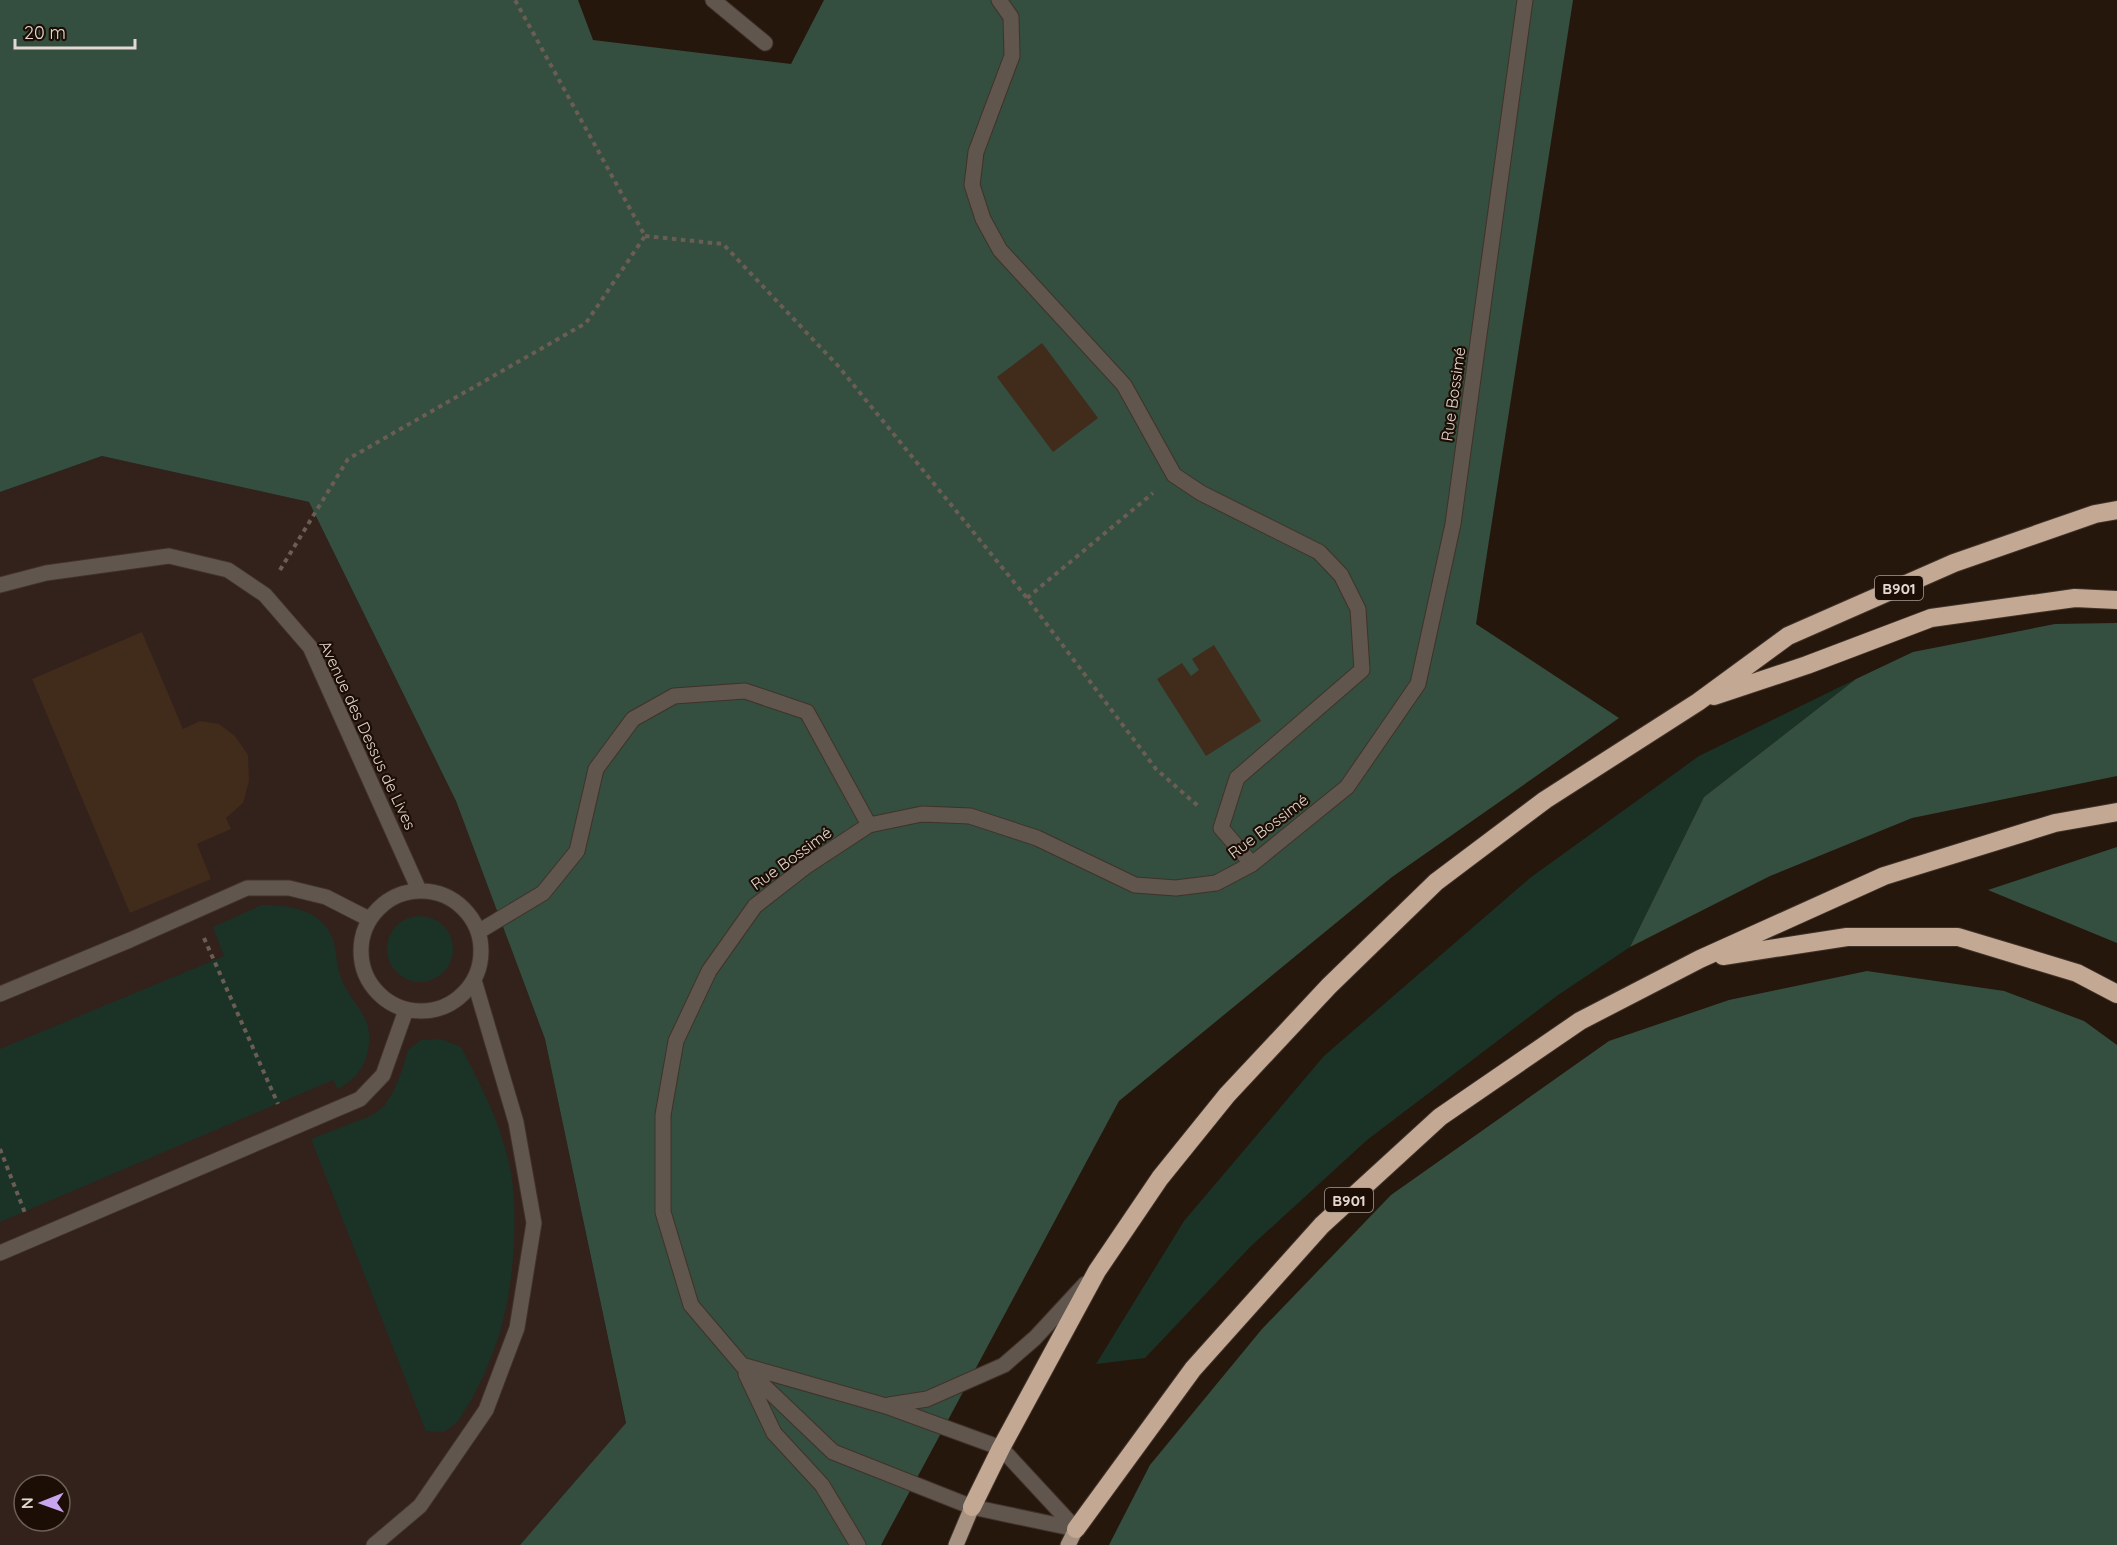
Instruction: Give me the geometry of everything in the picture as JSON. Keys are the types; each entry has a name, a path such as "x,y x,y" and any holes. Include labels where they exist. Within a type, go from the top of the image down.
{"highway":[{"name":"B901","path":"972,1507 1001,1448 1097,1271 1160,1178 1227,1095 1329,986 1436,882 1545,800 1698,702 1788,636 1954,563 2095,514 2117,510"},
{"name":"B901","path":"1698,702 1807,665 1931,618 2075,598 2117,600"},
{"name":"B901","path":"1072,1537 1193,1369 1322,1225 1440,1117 1580,1021 1700,959 1884,876 2055,823 2117,812"},
{"name":"B901","path":"1700,959 1848,937 1958,937 2077,973 2117,994"}],"main road":[{"name":"B901","path":"956,1545 972,1507"}],"street":[{"path":"713,0 765,43"},
{"path":"999,0 1011,17 1012,56 976,152 972,185 983,219 1000,250 1124,385 1174,475 1201,493 1318,552 1341,575 1358,609 1362,670 1237,778 1221,828 1252,864"},
{"name":"Rue Bossimé","path":"742,1365 691,1305 663,1212 663,1115 676,1041 709,971 754,906 805,867 869,825 922,813 970,816 1037,838 1135,885 1176,888 1216,883 1252,864 1347,787 1418,684 1454,524 1525,0"},
{"name":"Avenue des Dessus de Lives","path":"0,585 46,573 169,556 228,570 265,595 310,647 419,890"},
{"path":"478,932 543,893 577,851 596,769 633,719 674,696 746,691 807,712 869,825"},
{"path":"0,994 247,888 289,888 326,897 369,919"},
{"path":"419,890 440,893 459,903 473,919 478,932 481,960 474,980 461,996 442,1008 422,1012 406,1010 382,998 368,982 361,962 360,941 369,919 380,905 399,894 419,890"},
{"path":"374,1545 420,1506 486,1410 517,1328 534,1223 516,1122 474,980"},
{"path":"0,1253 360,1099 383,1075 406,1010"},
{"path":"886,1406 927,1399 1004,1365 1035,1338 1097,1271"},
{"path":"742,1365 886,1406 1001,1448 1072,1537"},
{"path":"742,1365 833,1452 972,1507 1072,1537"},
{"path":"742,1365 774,1433 822,1485 858,1545"}],"path":[{"path":"515,0 645,236"},
{"path":"265,595 348,459 586,322 645,236"},
{"path":"645,236 723,244 839,367 1027,598 1156,769 1221,828"},
{"path":"1027,598 1174,475"},
{"path":"218,968 289,1129"},
{"path":"0,1149 35,1238"}],"shaded area":[{"path":"102,456 309,502 456,801 545,1039 626,1424 520,1545 0,1545 0,492"}],"green space":[{"path":"0,0 578,0 593,40 791,64 824,0 1573,0 1476,624 1619,718 1392,877 1119,1101 881,1545 520,1545 626,1423 545,1039 456,801 309,502 102,456 0,492"},
{"path":"2117,623 2117,776 1912,818 1770,876 1630,947 1704,797 1856,679 1913,652 2055,624"},
{"path":"1856,679 1704,797 1630,947 1558,995 1367,1140 1251,1246 1145,1358 1096,1364 1184,1221 1324,1056 1530,878 1699,756"},
{"path":"2117,847 2117,943 1988,890"},
{"path":"262,905 284,906 306,912 315,916 330,932 341,978 367,1023 369,1043 366,1057 356,1075 338,1089 333,1080 0,1222 0,1049 224,956 213,927"},
{"path":"413,916 427,916 439,921 448,930 453,949 451,962 444,973 427,982 413,982 401,977 392,968 387,956 387,942 392,930 401,921"},
{"path":"1867,971 2004,991 2084,1021 2117,1045 2117,1545 1109,1545 1150,1465 1262,1329 1391,1195 1609,1041 1729,1000"},
{"path":"441,1039 461,1047 494,1115 510,1169 515,1220 510,1286 497,1342 486,1371 465,1411 458,1421 444,1432 426,1431 311,1139 373,1115 385,1105 394,1090 408,1050 421,1040"}],"building":[{"path":"1042,343 1098,418 1053,452 997,377"},
{"path":"142,632 183,729 200,721 219,724 235,736 248,755 249,781 243,803 226,818 231,829 197,844 211,879 130,913 32,679"},
{"path":"1214,645 1261,721 1206,756 1157,679 1182,663 1191,676 1199,670 1192,659"}]}
